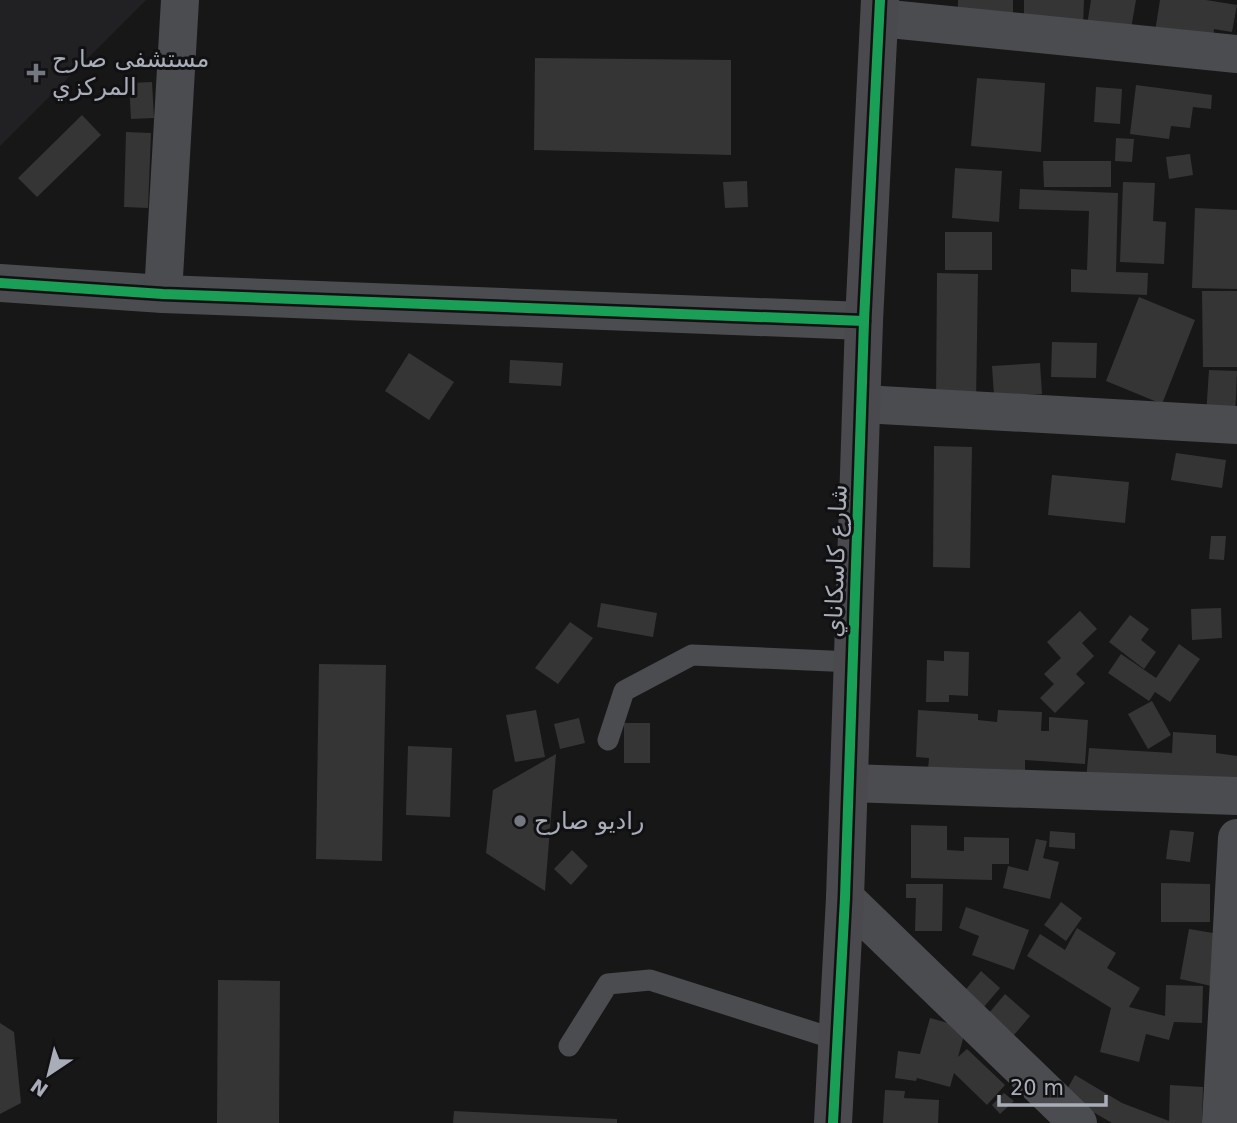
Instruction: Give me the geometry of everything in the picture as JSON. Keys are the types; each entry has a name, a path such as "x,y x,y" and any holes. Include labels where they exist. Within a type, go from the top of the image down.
{"street":[{"path":"163,293 180,0"},
{"path":"880,9 1237,54"},
{"name":"شارع كاسكاناي","path":"833,1123 845,898 864,321 880,9"},
{"path":"0,283 163,293 864,321"},
{"path":"863,404 1237,425"},
{"path":"849,783 1237,796"},
{"path":"1221,1123 1237,838"},
{"path":"845,898 1077,1123"}],"lane":[{"path":"608,740 624,691 692,654 853,662"},
{"path":"569,1046 608,984 650,980 838,1040"}],"shaded area":[{"name":"مستشفى صارح المركزي","path":"0,0 146,0 0,146"}],"building":[{"path":"958,0 1013,0 1013,19 958,18"},
{"path":"1024,0 1084,0 1083,27 1024,26"},
{"path":"1091,0 1136,0 1130,34 1087,25"},
{"path":"1160,0 1206,0 1237,5 1232,32 1214,29 1213,40 1155,32"},
{"path":"535,58 731,60 731,155 534,150"},
{"path":"977,78 1045,83 1041,152 971,146"},
{"path":"152,82 154,118 131,119 129,83"},
{"path":"1136,85 1212,95 1211,109 1193,107 1190,128 1171,126 1169,139 1130,134"},
{"path":"1096,87 1122,89 1120,124 1094,122"},
{"path":"82,115 101,135 37,197 18,178"},
{"path":"126,132 151,133 148,208 124,207"},
{"path":"1116,138 1134,139 1132,162 1115,161"},
{"path":"1190,154 1193,175 1169,179 1166,157"},
{"path":"1043,161 1111,161 1111,187 1044,187"},
{"path":"955,168 1002,171 999,222 952,218"},
{"path":"747,181 748,207 725,208 723,182"},
{"path":"1123,182 1155,183 1153,221 1166,222 1164,264 1120,262"},
{"path":"1020,189 1118,193 1116,272 1148,273 1147,295 1071,292 1071,269 1087,270 1089,211 1019,209"},
{"path":"1195,208 1237,210 1237,289 1192,288"},
{"path":"945,232 992,232 992,270 945,270"},
{"path":"937,273 978,274 976,402 936,401"},
{"path":"1202,291 1237,291 1237,367 1203,367"},
{"path":"1139,297 1195,320 1162,404 1106,381"},
{"path":"1052,342 1097,343 1096,378 1051,377"},
{"path":"409,353 454,382 429,420 385,391"},
{"path":"510,360 563,363 561,386 509,383"},
{"path":"1040,363 1042,394 994,396 992,366"},
{"path":"1209,370 1237,371 1235,417 1206,415"},
{"path":"934,446 972,447 970,568 933,567"},
{"path":"1176,453 1226,460 1222,488 1171,480"},
{"path":"1052,475 1129,482 1125,523 1048,515"},
{"path":"1211,536 1226,536 1224,560 1209,559"},
{"path":"601,603 657,613 653,637 597,627"},
{"path":"1221,608 1222,638 1192,640 1191,609"},
{"path":"1080,611 1097,629 1082,643 1094,656 1076,674 1085,683 1055,713 1040,698 1054,684 1044,674 1061,658 1047,642"},
{"path":"1130,615 1149,629 1141,640 1156,652 1144,669 1109,642"},
{"path":"570,622 593,638 558,684 535,668"},
{"path":"1179,644 1200,659 1170,702 1155,692 1149,701 1108,673 1121,654 1156,678"},
{"path":"944,651 969,652 968,696 949,695 949,702 926,702 927,660 944,661"},
{"path":"319,664 386,665 382,861 316,859"},
{"path":"1152,701 1171,735 1148,749 1128,714"},
{"path":"536,710 545,757 515,762 506,715"},
{"path":"918,710 978,714 978,720 997,722 998,710 1042,712 1041,731 1049,731 1049,717 1088,720 1085,764 1025,760 1025,775 928,769 929,758 916,757"},
{"path":"579,718 585,743 560,749 554,724"},
{"path":"624,723 650,723 650,763 624,763"},
{"path":"1173,732 1216,735 1216,753 1237,756 1237,779 1086,780 1089,748 1172,753"},
{"path":"408,746 452,748 450,817 406,815"},
{"name":"راديو صارح","path":"556,754 545,891 486,853 493,790"},
{"path":"911,825 947,826 947,850 964,851 964,837 1009,838 1009,864 992,864 992,880 911,878"},
{"path":"1170,830 1194,832 1190,862 1166,859"},
{"path":"1050,831 1075,833 1075,849 1049,847"},
{"path":"1036,839 1047,841 1043,858 1059,862 1050,899 1003,888 1008,866 1028,871"},
{"path":"572,850 588,866 571,885 554,869"},
{"path":"1161,883 1210,884 1210,922 1161,922"},
{"path":"906,884 943,884 942,931 915,931 916,898 906,898"},
{"path":"1061,902 1082,918 1066,941 1044,925"},
{"path":"966,907 1029,930 1014,970 972,955 979,936 959,928"},
{"path":"1077,928 1116,953 1107,968 1140,988 1129,1007 1165,1016 1166,985 1203,986 1202,1023 1174,1022 1169,1040 1146,1034 1139,1062 1100,1052 1111,1008 1027,956 1040,934 1065,950"},
{"path":"1189,929 1225,935 1216,987 1180,979"},
{"path":"981,971 1000,988 977,1015 958,999"},
{"path":"218,980 280,981 279,1123 217,1123"},
{"path":"1005,994 1030,1016 1014,1035 989,1013"},
{"path":"930,1018 966,1028 958,1057 967,1049 1005,1085 987,1105 954,1073 950,1087 917,1078 916,1081 895,1078 898,1051 920,1054"},
{"path":"0,1023 14,1032 21,1103 0,1114"},
{"path":"1075,1075 1122,1103 1169,1121 1170,1085 1203,1087 1202,1123 1112,1123 1064,1095"},
{"path":"885,1090 905,1091 904,1098 939,1100 938,1123 883,1123"},
{"path":"1004,1093 1014,1101 1000,1114 992,1105"},
{"path":"454,1111 617,1119 617,1123 453,1123"}],"cycle path":[{"path":"833,1123 845,898 864,321 880,0"},
{"path":"0,283 163,294 864,321"}],"place":[{"name":"مستشفى صارح المركزي","path":"36,73"},
{"name":"راديو صارح","path":"520,821"}]}
